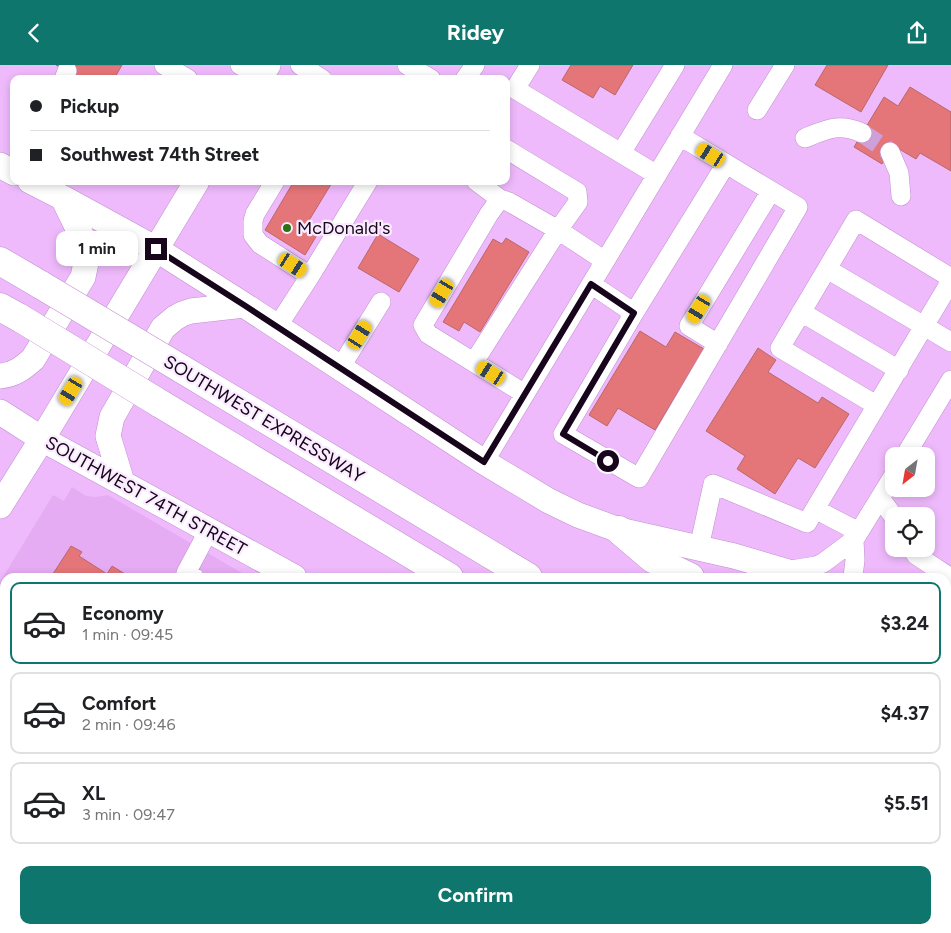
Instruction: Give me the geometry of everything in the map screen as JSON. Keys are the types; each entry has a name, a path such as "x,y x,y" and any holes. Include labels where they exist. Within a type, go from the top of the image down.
{"highway":[{"name":"SOUTHWEST EXPRESSWAY","path":"0,261 521,573"},
{"path":"10,313 442,573"},
{"path":"619,529 653,559 682,573"}],"main road":[{"path":"38,185 156,249 484,462 549,501 578,515 619,529 734,556 792,573"},
{"path":"0,506 195,185"},
{"path":"0,376 21,370 33,359 83,277 87,258 84,241 63,198"},
{"path":"122,482 108,436 112,417 163,328 175,318 191,311 244,305"},
{"name":"SOUTHWEST 74TH STREET","path":"0,411 42,439 287,573"}],"street":[{"path":"300,65 316,75"},
{"path":"407,65 424,75"},
{"path":"530,65 516,89 657,175"},
{"path":"622,153 675,65"},
{"path":"757,110 785,65"},
{"path":"484,462 657,175 720,66"},
{"path":"164,70 177,75"},
{"path":"805,139 830,128 853,129 862,133"},
{"path":"680,136 798,207 639,478 563,434 634,313 726,164"},
{"path":"474,362 558,230 578,203 577,192 510,151"},
{"path":"890,152 899,173 901,196"},
{"path":"272,185 255,214 253,235 260,244 310,276"},
{"path":"277,327 310,276 363,185"},
{"path":"479,185 495,206"},
{"path":"718,344 689,327 771,191"},
{"path":"525,394 428,334 423,325 495,206 509,202 558,230 605,261"},
{"path":"699,548 713,484 807,523 951,280 856,220 780,348 876,405"},
{"path":"827,269 951,343"},
{"path":"591,284 634,313"},
{"path":"340,368 380,301"},
{"path":"801,312 899,370"},
{"path":"911,447 951,381"},
{"path":"798,573 823,563 856,536 885,490"},
{"path":"880,498 887,507"},
{"path":"815,509 856,536"},
{"path":"189,573 209,530"},
{"path":"853,573 856,536"},
{"path":"919,557 943,573"}],"shaded area":[{"path":"72,487 86,496 108,495 242,573 5,573 53,495 64,501"}],"building":[{"path":"56,65 122,65 116,75 74,75"},
{"path":"571,65 633,65 615,95 600,86 593,98 562,80"},
{"path":"827,65 888,65 861,112 815,85"},
{"path":"910,87 951,112 951,171 920,153 916,159 894,146 882,164 854,147 884,97 898,106"},
{"path":"292,185 331,185 305,227 317,235 305,255 265,230"},
{"path":"378,234 419,259 399,292 358,268"},
{"path":"506,238 529,252 480,332 464,322 459,331 443,322 493,239 502,244"},
{"path":"640,331 666,347 675,332 704,349 655,430 618,408 607,426 589,415"},
{"path":"758,348 776,360 768,372 818,403 822,397 849,414 815,468 798,458 775,494 737,469 745,456 706,431"},
{"path":"71,546 82,552 79,556 105,573 54,573"},
{"path":"112,566 123,573 108,573"}],"tunnel":[{"path":"862,133 890,152"}],"place":[{"name":"McDonald's","path":"287,228"}],"route":[{"path":"156,249 484,462 591,284 634,313 563,434 608,461"}]}
